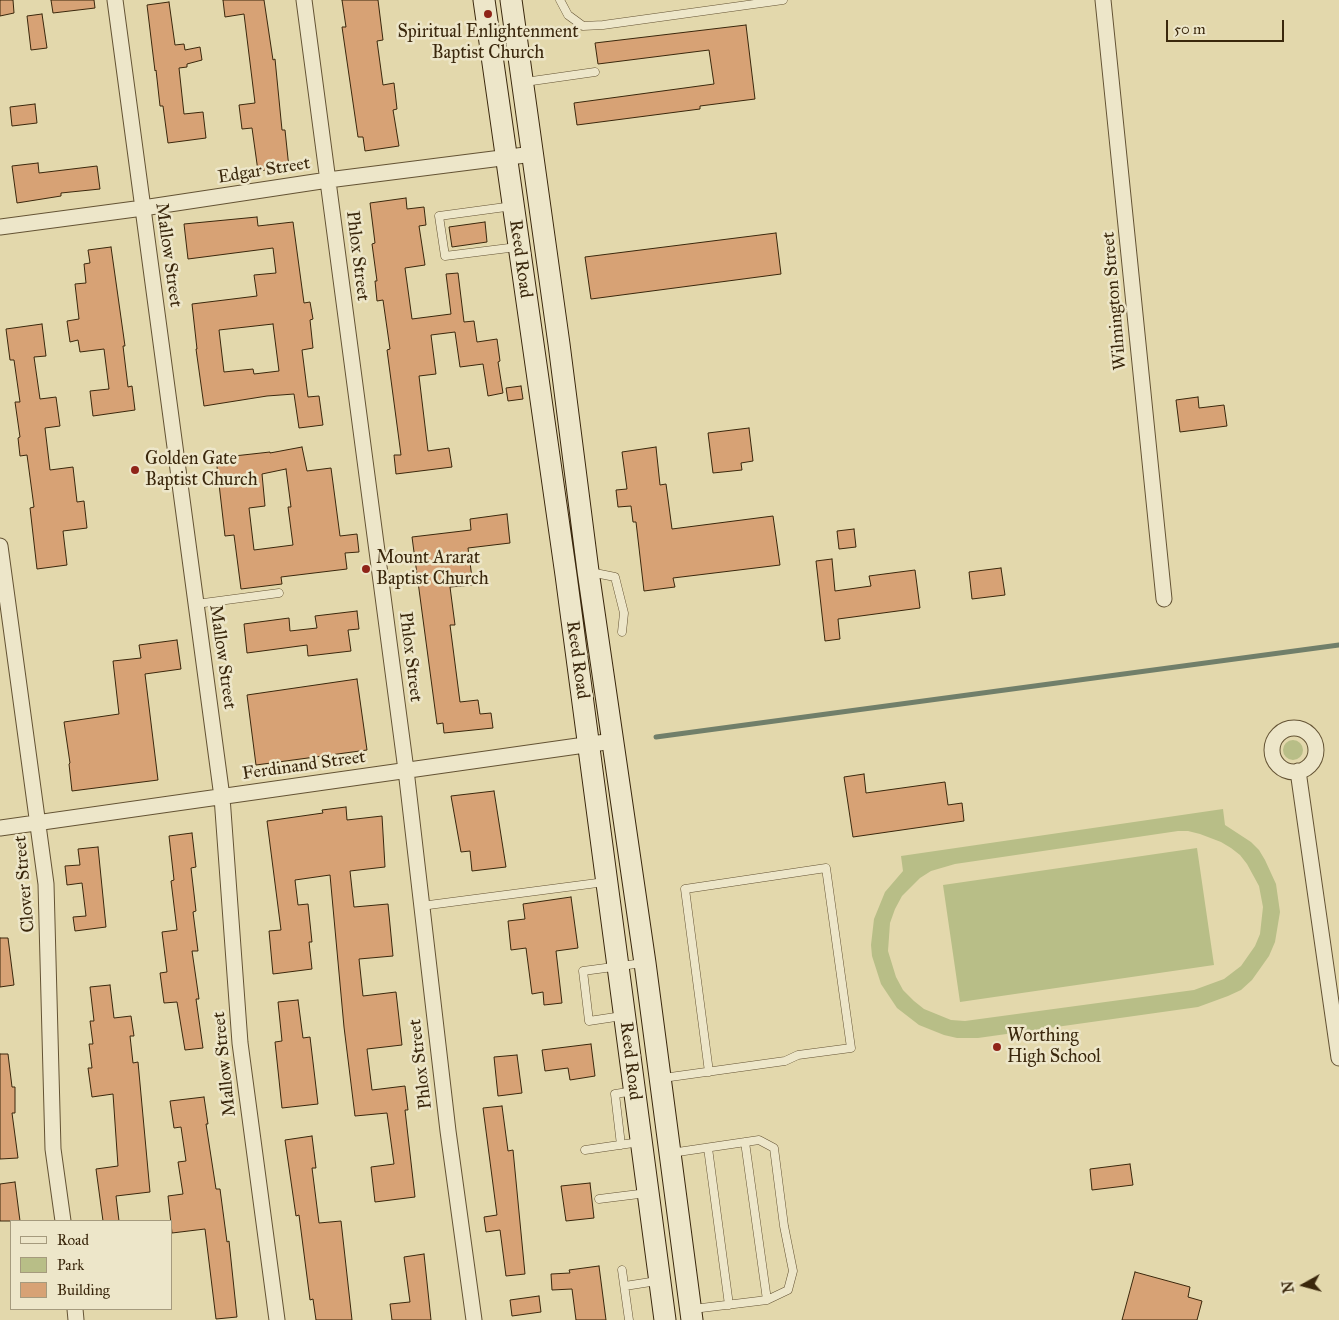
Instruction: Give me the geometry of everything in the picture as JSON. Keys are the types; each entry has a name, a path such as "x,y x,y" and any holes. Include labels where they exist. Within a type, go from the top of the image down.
{"street":[{"name":"Mallow Street","path":"114,0 222,797 240,1043 276,1320"},
{"name":"Phlox Street","path":"304,0 406,770 446,1122 474,1320"},
{"name":"Reed Road","path":"484,0 566,575 618,966 634,1091 631,1143 647,1193 664,1316"},
{"name":"Reed Road","path":"511,0 561,358 588,571 661,1079 691,1315"},
{"name":"Wilmington Street","path":"1104,0 1164,599"},
{"name":"Edgar Street","path":"0,227 328,180 533,154"},
{"path":"535,362 561,358"},
{"name":"Clover Street","path":"0,546 46,884 53,1149 63,1220"},
{"path":"566,575 588,571"},
{"name":"Ferdinand Street","path":"0,828 613,741"},
{"path":"1298,771 1339,1058"},
{"path":"664,1316 691,1315"}],"lane":[{"path":"560,0 568,15 583,26 603,25 783,0"},
{"path":"523,82 595,72"},
{"path":"512,206 439,216 445,256 518,246"},
{"path":"588,571 615,577 624,613 622,632"},
{"path":"196,604 279,593"},
{"path":"661,1079 785,1061 798,1055 850,1048 826,868 685,889 709,1072"},
{"path":"422,906 606,881"},
{"path":"624,1015 589,1021 584,971 645,963"},
{"path":"670,1153 760,1140 774,1148 784,1226 793,1271 788,1290 767,1300 729,1305 691,1315"},
{"path":"745,1142 767,1300"},
{"path":"585,1150 631,1143"},
{"path":"708,1148 729,1305"},
{"path":"599,1199 647,1193"},
{"path":"622,1270 629,1320"},
{"path":"625,1286 659,1281"}],"green space":[{"path":"1289,740 1297,740 1303,746 1303,754 1297,760 1289,760 1283,754 1283,746"},
{"path":"1223,809 1225,825 1251,842 1259,850 1276,884 1280,912 1275,942 1269,956 1252,980 1241,990 1198,1007 978,1038 957,1038 919,1025 897,1008 881,984 872,956 871,945 874,919 885,892 903,871 901,856","holes":["1188,831 1221,842 1231,848 1247,864 1259,886 1263,907 1260,934 1255,946 1241,966 1224,979 1194,990 965,1021 951,1020 924,1009 903,990 896,977 888,951 890,923 902,896 920,878 931,871 955,864"]},
{"path":"1197,848 1214,965 960,1002 943,885"}],"building":[{"path":"0,0 13,0 14,13 0,16"},
{"path":"51,0 94,0 95,8 53,13"},
{"path":"223,0 264,0 273,60 275,59 282,130 285,130 289,168 258,171 252,128 242,129 239,105 255,103 244,14 225,17"},
{"path":"342,0 378,0 383,40 377,41 383,85 394,83 397,109 393,110 399,146 365,151 363,137 358,137 342,27 346,27"},
{"path":"169,2 175,45 184,44 185,50 200,47 202,60 187,64 187,67 179,68 184,114 203,112 206,138 168,143 163,106 160,106 147,5"},
{"path":"42,14 47,48 31,50 27,16"},
{"path":"746,25 755,99 700,106 700,109 577,125 574,103 714,84 709,50 598,64 595,43"},
{"path":"35,104 37,123 12,126 10,107"},
{"path":"38,163 39,173 97,166 100,189 61,193 61,196 17,203 12,166"},
{"path":"406,198 407,209 424,207 426,225 419,226 425,265 405,268 412,319 451,314 446,274 458,273 464,322 474,321 477,342 497,339 500,361 498,362 503,393 488,396 483,364 460,367 455,332 431,335 436,374 419,376 428,451 449,448 452,467 396,474 394,455 401,455 387,350 390,349 383,300 377,301 375,281 377,281 372,244 375,243 370,203"},
{"path":"257,217 258,226 293,222 304,303 310,302 313,319 310,320 313,348 302,350 308,397 319,396 323,425 299,428 294,394 267,396 204,406 192,304 257,296 254,275 276,273 273,248 188,259 184,224","holes":["273,324 279,371 254,374 253,369 224,372 219,330"]},
{"path":"485,222 487,242 452,247 449,227"},
{"path":"776,233 781,274 591,299 585,257"},
{"path":"111,247 125,346 123,346 128,387 132,386 135,410 93,416 90,391 109,389 104,349 80,352 78,340 70,342 67,321 79,319 75,284 86,283 84,264 90,263 88,250"},
{"path":"42,324 46,356 34,357 40,399 56,397 60,426 45,428 50,470 73,467 77,502 84,501 87,528 63,531 67,565 37,569 30,508 34,507 27,455 20,456 18,438 20,437 15,402 20,402 14,360 10,360 6,329"},
{"path":"521,386 523,399 508,401 506,388"},
{"path":"1198,397 1199,408 1224,405 1227,426 1180,432 1176,400"},
{"path":"749,428 753,461 741,463 742,470 713,473 708,433"},
{"path":"302,447 307,471 331,468 340,536 357,534 359,552 345,553 347,569 281,577 282,584 241,589 234,535 225,536 216,458 270,453","holes":["286,469 291,507 288,507 293,545 254,550 249,508 265,506 262,474"]},
{"path":"656,447 660,485 666,484 672,529 773,516 780,565 673,578 675,587 644,591 636,522 633,522 631,506 618,507 616,490 627,489 622,452"},
{"path":"507,514 510,543 468,548 473,585 450,587 455,625 450,625 460,702 478,700 480,714 491,713 493,728 444,733 443,723 437,724 412,537 471,530 470,519"},
{"path":"854,529 856,547 839,549 837,531"},
{"path":"832,559 835,591 871,586 869,576 915,570 920,608 838,619 840,639 825,641 816,561"},
{"path":"1001,568 1005,595 972,599 969,572"},
{"path":"357,611 359,629 348,630 351,651 308,656 307,645 247,653 244,624 289,618 290,631 317,628 315,616"},
{"path":"177,640 181,669 145,674 158,780 72,791 64,722 119,714 113,661 141,658 139,645"},
{"path":"357,679 367,750 256,765 247,695"},
{"path":"864,774 866,793 945,782 948,805 962,803 964,821 853,837 844,777"},
{"path":"494,791 506,867 472,871 470,851 461,852 451,796"},
{"path":"346,807 347,820 382,816 385,867 350,871 354,907 388,904 393,956 359,959 363,996 396,992 402,1045 367,1049 372,1090 405,1086 408,1110 405,1110 415,1197 375,1202 371,1167 394,1164 387,1113 355,1116 344,1027 330,875 295,880 298,905 308,904 312,942 309,942 312,969 273,974 269,931 281,930 267,821 323,813 322,810"},
{"path":"192,833 196,867 191,868 196,911 193,912 198,951 192,951 199,999 196,999 203,1048 185,1050 177,1002 164,1003 160,973 167,972 162,932 177,930 171,881 174,880 169,836"},
{"path":"98,847 106,927 75,931 73,917 86,916 82,883 67,885 65,866 80,865 78,849"},
{"path":"571,897 578,948 556,951 562,1003 544,1005 543,992 532,994 526,948 511,950 508,921 525,919 523,904"},
{"path":"0,938 8,938 14,985 0,987"},
{"path":"110,985 114,1018 131,1016 134,1036 130,1036 133,1063 138,1062 150,1192 116,1196 119,1220 103,1220 96,1169 118,1166 113,1094 92,1097 88,1068 92,1068 89,1044 93,1044 90,1021 94,1021 90,987"},
{"path":"298,1000 303,1038 310,1037 318,1104 282,1108 275,1042 282,1041 278,1002"},
{"path":"591,1044 595,1076 570,1080 568,1068 545,1071 542,1050"},
{"path":"0,1054 8,1054 12,1087 15,1087 15,1113 12,1113 18,1158 0,1159"},
{"path":"517,1055 522,1093 498,1096 494,1057"},
{"path":"204,1097 208,1124 206,1124 216,1189 220,1189 227,1242 229,1241 237,1317 216,1319 205,1229 172,1233 168,1196 183,1194 178,1162 186,1161 181,1127 174,1128 170,1101"},
{"path":"502,1106 508,1151 513,1150 525,1274 506,1276 500,1230 486,1232 484,1217 497,1215 483,1108"},
{"path":"312,1136 316,1168 312,1168 319,1223 341,1221 352,1320 316,1320 313,1299 310,1300 299,1215 296,1216 285,1140"},
{"path":"1130,1164 1133,1185 1092,1190 1090,1169"},
{"path":"15,1182 20,1220 0,1221 0,1184"},
{"path":"590,1183 594,1218 566,1221 561,1186"},
{"path":"424,1254 431,1320 392,1320 390,1304 410,1302 404,1257"},
{"path":"599,1266 606,1320 576,1320 572,1289 552,1290 551,1274 570,1273 569,1270"},
{"path":"1135,1272 1190,1287 1188,1297 1202,1301 1197,1320 1122,1320"},
{"path":"539,1296 541,1312 512,1316 510,1300"}],"waterway":[{"path":"656,737 1339,645"}],"place":[{"name":"Spiritual Enlightenment Baptist Church","path":"488,14"},
{"name":"Golden Gate Baptist Church","path":"135,470"},
{"name":"Mount Ararat Baptist Church","path":"366,569"},
{"name":"Worthing High School","path":"997,1047"}]}
